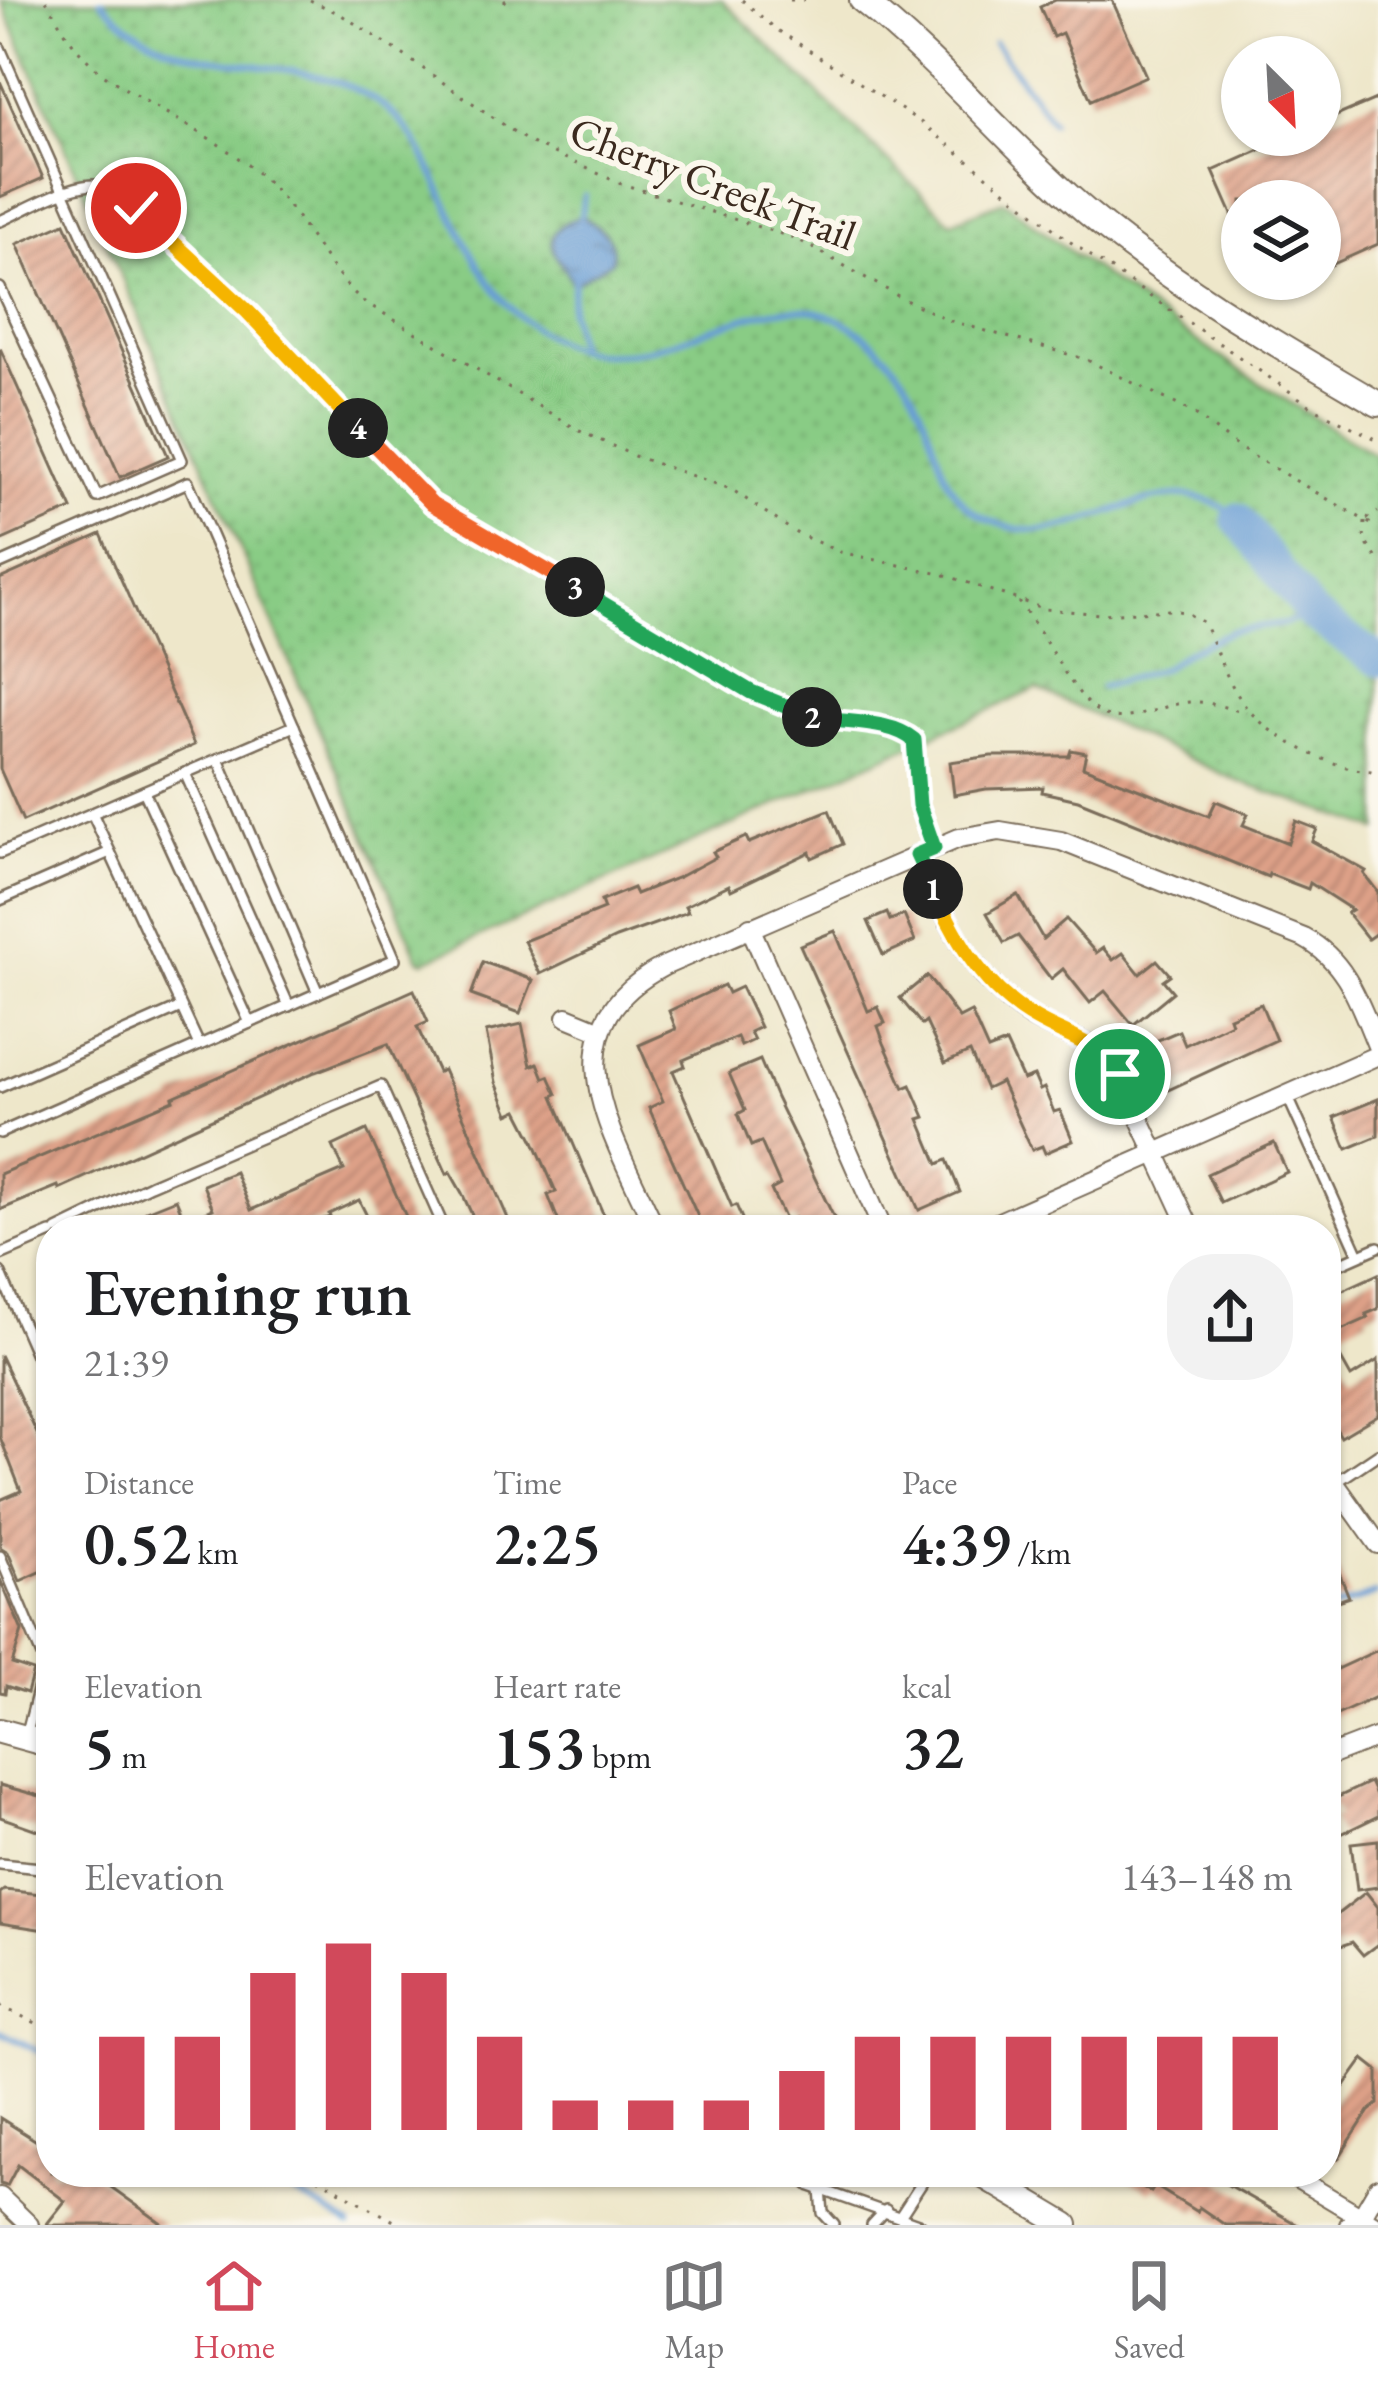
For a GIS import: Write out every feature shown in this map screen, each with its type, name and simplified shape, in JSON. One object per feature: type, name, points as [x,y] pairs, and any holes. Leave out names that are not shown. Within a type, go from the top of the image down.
[{"type":"street","points":[[862,0],[1113,234],[1228,315],[1378,404]]},
{"type":"street","points":[[650,1215],[596,1090],[594,1064],[601,1030],[616,1001],[638,981],[959,838],[1000,831],[1061,842],[1310,940],[1342,969],[1378,1051],[1015,1215]]},
{"type":"street","points":[[926,851],[952,931],[979,971],[1018,1008],[1109,1059],[1184,1215]]},
{"type":"street","points":[[750,928],[876,1215]]},
{"type":"street","points":[[567,1017],[601,1030]]},
{"type":"street","points":[[1341,1497],[1378,1544]]},
{"type":"street","points":[[0,1731],[36,1741]]},
{"type":"street","points":[[1341,1751],[1378,1737]]},
{"type":"street","points":[[1002,2187],[1066,2225]]},
{"type":"street","points":[[1308,2187],[1361,2223],[1378,2188]]},
{"type":"street","points":[[0,2197],[29,2225]]},
{"type":"lane","points":[[0,48],[182,460],[97,497],[0,289]]},
{"type":"lane","points":[[0,221],[81,184],[96,183],[120,194],[248,312],[409,484],[445,513],[780,707],[802,716],[907,734],[915,743],[926,851]]},
{"type":"lane","points":[[0,564],[188,482],[395,959],[0,1132]]},
{"type":"lane","points":[[0,853],[294,726]]},
{"type":"lane","points":[[218,759],[319,993]]},
{"type":"lane","points":[[185,773],[289,1006]]},
{"type":"lane","points":[[144,790],[250,1023]]},
{"type":"lane","points":[[92,813],[199,1045]]},
{"type":"lane","points":[[0,900],[110,852]]},
{"type":"lane","points":[[0,1087],[181,1007]]},
{"type":"lane","points":[[88,1215],[381,1086],[439,1215]]},
{"type":"lane","points":[[1287,1095],[1341,1215]]},
{"type":"lane","points":[[1024,1211],[1026,1215]]},
{"type":"lane","points":[[1341,1216],[1359,1256]]},
{"type":"lane","points":[[0,1255],[36,1239]]},
{"type":"lane","points":[[1341,1264],[1378,1247]]},
{"type":"lane","points":[[0,1272],[36,1355]]},
{"type":"lane","points":[[1341,1475],[1378,1454]]},
{"type":"lane","points":[[0,1556],[36,1642]]},
{"type":"lane","points":[[25,1738],[36,1697]]},
{"type":"lane","points":[[0,1864],[36,1868]]},
{"type":"lane","points":[[818,2187],[921,2225]]},
{"type":"lane","points":[[901,2215],[919,2187]]},
{"type":"lane","points":[[821,2189],[824,2212],[835,2225]]},
{"type":"lane","points":[[872,2225],[886,2210]]},
{"type":"path","points":[[46,0],[71,41],[93,65],[262,177],[343,284],[431,345],[580,431],[634,456],[730,489],[824,546],[945,575],[1071,613],[1185,612],[1204,623],[1233,688],[1270,729],[1333,764],[1378,771]]},
{"type":"path","name":"Cherry Creek Trail","points":[[310,0],[394,49],[526,141],[619,183],[796,239],[951,321],[1085,358],[1194,413],[1239,448],[1378,528]]},
{"type":"path","points":[[504,0],[509,6]]},
{"type":"path","points":[[742,0],[776,29],[919,121],[1069,242],[1314,408],[1378,440]]},
{"type":"path","points":[[790,0],[812,0]]},
{"type":"path","points":[[1378,512],[1365,520],[1364,540],[1378,560]]},
{"type":"path","points":[[1017,600],[1087,702],[1108,717],[1127,719],[1186,702],[1250,712]]},
{"type":"path","points":[[0,2006],[36,2023]]},
{"type":"path","points":[[334,2187],[401,2225]]},
{"type":"green space","points":[[1,0],[722,0],[951,222],[1004,201],[1187,335],[1378,457],[1378,830],[1242,783],[1037,689],[425,961],[419,959]]},
{"type":"water","points":[[581,215],[609,239],[613,252],[612,261],[574,284],[552,245],[557,229]]},
{"type":"building","points":[[1056,0],[1112,0],[1146,76],[1091,100],[1062,33],[1053,37],[1040,7]]},
{"type":"building","points":[[0,81],[43,178],[0,197]]},
{"type":"building","points":[[1378,98],[1378,244],[1341,261],[1341,180],[1221,180],[1221,189],[1213,171],[1247,156],[1341,156],[1341,114]]},
{"type":"building","points":[[65,223],[168,456],[120,477],[17,244]]},
{"type":"building","points":[[0,348],[72,509],[0,541]]},
{"type":"building","points":[[101,534],[194,745],[23,821],[0,769],[0,579]]},
{"type":"building","points":[[1071,750],[1086,753],[1083,767],[1209,816],[1216,801],[1248,814],[1243,825],[1288,843],[1296,821],[1317,829],[1312,841],[1366,871],[1378,892],[1378,932],[1368,939],[1347,913],[1352,910],[1310,883],[1308,889],[1268,877],[1078,800],[1042,792],[1043,787],[954,795],[950,762],[991,756],[1069,756]]},
{"type":"building","points":[[829,810],[843,844],[812,858],[810,852],[731,890],[729,885],[685,906],[688,912],[616,938],[540,974],[524,941],[604,909],[601,901],[633,888],[636,894],[679,877],[716,857],[713,852],[746,837],[749,843]]},
{"type":"building","points":[[1018,895],[1043,939],[1066,919],[1096,953],[1103,948],[1113,960],[1123,953],[1140,974],[1157,960],[1170,975],[1163,980],[1173,992],[1133,1025],[1105,991],[1090,1003],[1063,969],[1051,979],[1018,936],[1004,943],[987,913]]},
{"type":"building","points":[[887,913],[890,920],[904,915],[915,941],[883,955],[868,921]]},
{"type":"building","points":[[835,931],[868,1011],[878,1007],[885,1023],[878,1026],[884,1043],[904,1088],[911,1085],[938,1164],[947,1160],[960,1192],[919,1210],[800,945]]},
{"type":"building","points":[[483,962],[533,980],[520,1013],[471,995]]},
{"type":"building","points":[[927,976],[959,1018],[971,1012],[988,1050],[1006,1043],[1023,1080],[1034,1076],[1040,1090],[1044,1088],[1073,1141],[1045,1153],[1042,1146],[1032,1150],[1001,1082],[986,1089],[970,1052],[945,1063],[926,1022],[922,1025],[900,998]]},
{"type":"building","points":[[724,985],[728,993],[741,987],[760,1027],[750,1032],[754,1040],[741,1046],[737,1037],[683,1060],[685,1066],[673,1071],[732,1207],[736,1205],[740,1215],[697,1215],[649,1108],[663,1101],[639,1045],[676,1029],[669,1011]]},
{"type":"building","points":[[414,990],[428,1022],[417,1027],[438,1072],[443,1070],[506,1215],[472,1215],[450,1172],[447,1174],[388,1044],[315,1072],[59,1189],[0,1210],[0,1174]]},
{"type":"building","points":[[1261,1004],[1276,1040],[1166,1091],[1146,1045],[1179,1031],[1185,1045],[1231,1023],[1229,1017]]},
{"type":"building","points":[[522,1024],[531,1066],[538,1063],[544,1078],[549,1076],[604,1215],[556,1215],[548,1195],[556,1192],[533,1139],[518,1110],[509,1114],[496,1082],[486,1032]]},
{"type":"building","points":[[760,1060],[833,1215],[783,1215],[771,1190],[780,1185],[761,1142],[751,1146],[738,1114],[745,1110],[729,1073]]},
{"type":"building","points":[[1378,1099],[1378,1136],[1347,1149],[1334,1117]]},
{"type":"building","points":[[367,1130],[405,1215],[366,1215],[359,1200],[329,1215],[199,1215],[213,1209],[203,1185],[235,1172],[251,1210],[344,1170],[333,1146]]},
{"type":"building","points":[[1274,1143],[1287,1172],[1221,1203],[1207,1174]]},
{"type":"building","points":[[176,1199],[183,1215],[148,1215],[146,1211]]},
{"type":"building","points":[[1378,1274],[1378,1309],[1341,1330],[1341,1291]]},
{"type":"building","points":[[0,1355],[36,1431],[36,1574],[20,1581],[8,1552],[0,1547],[0,1500],[21,1491],[0,1437]]},
{"type":"building","points":[[1341,1359],[1351,1377],[1378,1360],[1378,1415],[1341,1437]]},
{"type":"building","points":[[1341,1577],[1349,1597],[1341,1600]]},
{"type":"building","points":[[0,1579],[22,1631],[12,1664],[33,1671],[27,1693],[6,1686],[5,1693],[0,1692]]},
{"type":"building","points":[[1378,1650],[1378,1696],[1341,1713],[1341,1667]]},
{"type":"building","points":[[1370,1782],[1378,1799],[1378,1816],[1341,1834],[1341,1796]]},
{"type":"building","points":[[0,1785],[36,1795],[36,1830],[0,1817]]},
{"type":"building","points":[[1378,1840],[1378,1887],[1357,1890],[1351,1843]]},
{"type":"building","points":[[1366,1892],[1378,1907],[1378,1944],[1363,1955],[1352,1942],[1341,1946],[1341,1911]]},
{"type":"building","points":[[0,1893],[36,1893],[36,1929],[0,1923]]},
{"type":"building","points":[[1364,2059],[1378,2070],[1378,2104],[1341,2154],[1341,2091]]},
{"type":"building","points":[[0,2118],[36,2141],[36,2179],[18,2165],[7,2186],[0,2184]]},
{"type":"building","points":[[47,2187],[111,2187],[164,2225],[46,2225],[65,2201]]},
{"type":"building","points":[[1157,2187],[1231,2187],[1298,2225],[1225,2225],[1199,2207],[1197,2212]]},
{"type":"waterway","points":[[101,0],[132,28],[166,46],[202,57],[312,75],[348,86],[382,105],[415,141],[492,286],[529,325],[553,339],[581,350],[613,354],[646,350],[744,318],[807,310],[850,326],[896,367],[921,408],[956,494],[984,517],[1035,530],[1183,496],[1211,501],[1238,519]]},
{"type":"waterway","points":[[994,43],[1052,122]]},
{"type":"waterway","points":[[580,221],[585,195]]},
{"type":"waterway","points":[[575,276],[570,311],[578,349]]},
{"type":"waterway","points":[[1238,519],[1311,614],[1378,660]]},
{"type":"waterway","points":[[1101,687],[1164,668],[1232,631],[1284,624],[1311,614]]},
{"type":"waterway","points":[[1341,1606],[1375,1594]]},
{"type":"waterway","points":[[0,2032],[36,2050]]},
{"type":"waterway","points":[[284,2187],[350,2225]]},
{"type":"route","points":[[136,208],[248,312],[409,484],[445,513],[780,707],[802,716],[877,726],[911,738],[921,816],[934,848],[917,855],[958,941],[979,971],[1011,1002],[1096,1048],[1120,1074]]}]
